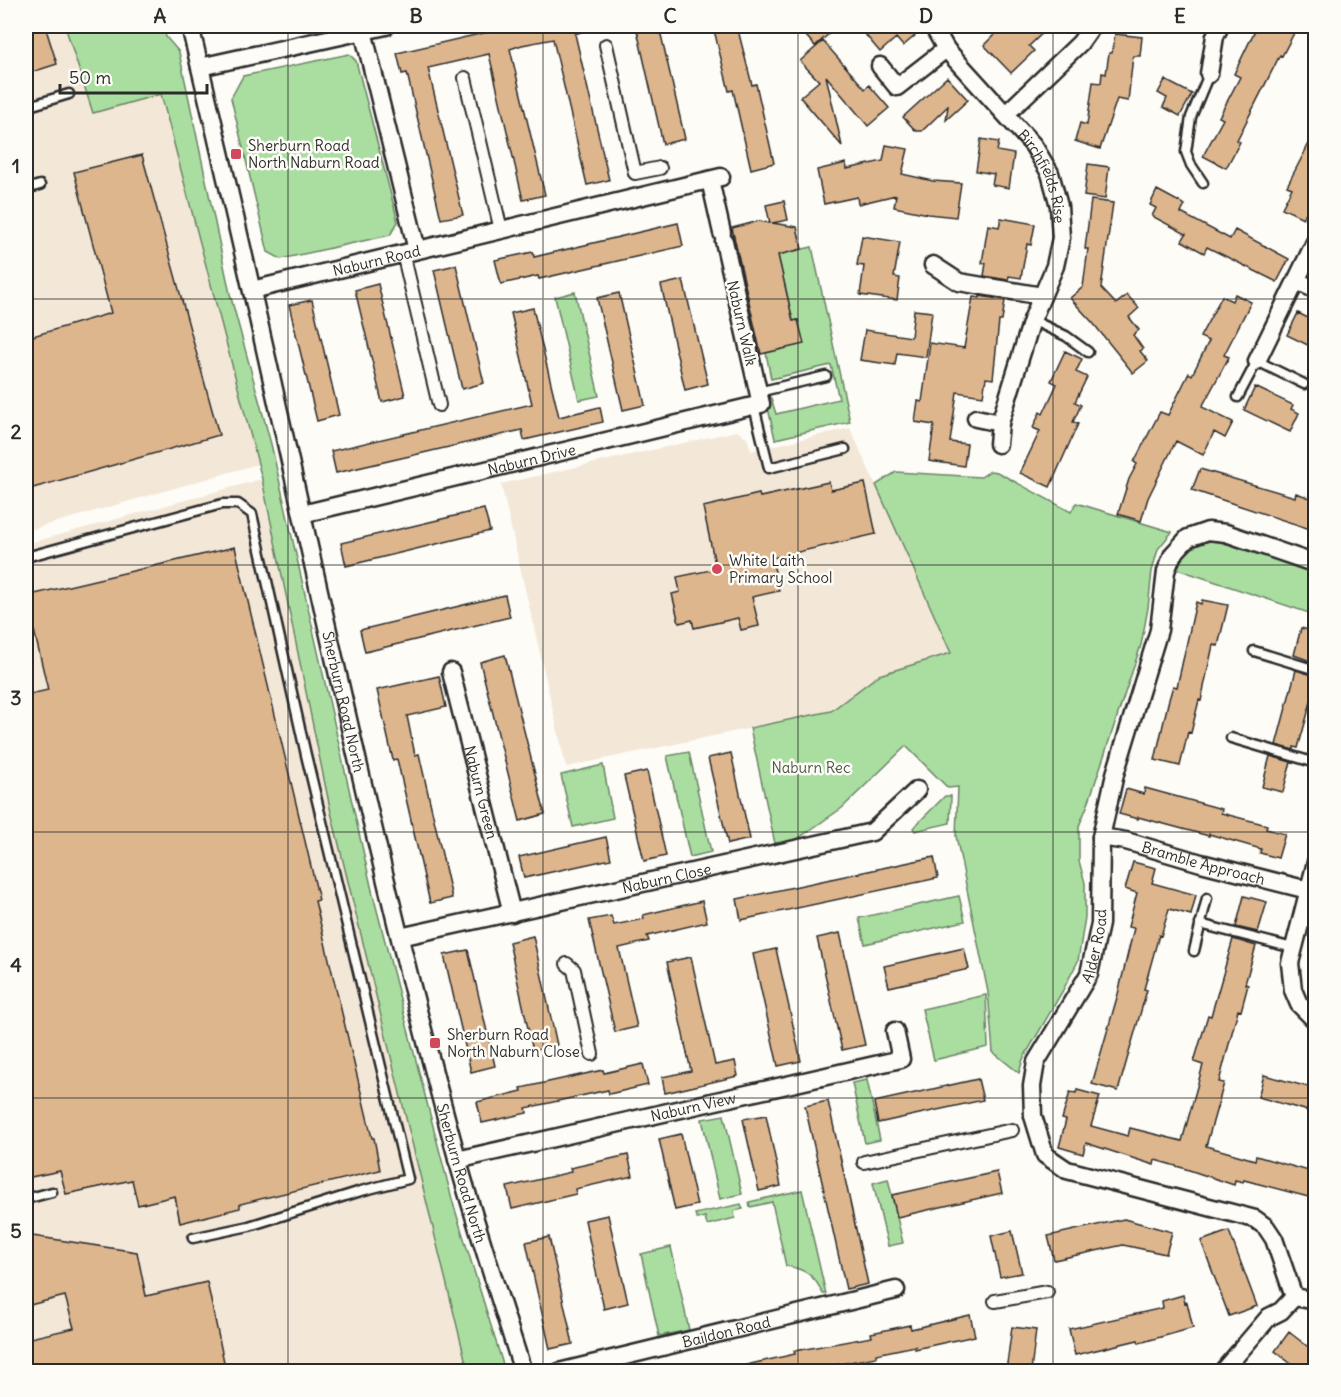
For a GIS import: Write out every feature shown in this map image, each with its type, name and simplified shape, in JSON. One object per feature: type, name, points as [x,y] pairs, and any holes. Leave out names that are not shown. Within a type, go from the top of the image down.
[{"type":"street","name":"Sherburn Road North","points":[[190,26],[303,514],[339,682],[400,937],[457,1160],[523,1371]]},
{"type":"street","points":[[200,67],[363,28],[386,26]]},
{"type":"street","name":"Birchfields Rise","points":[[933,26],[946,49],[1033,145],[1050,173],[1059,206],[1061,238],[1055,266],[1032,320],[1000,423],[998,444]]},
{"type":"street","points":[[1006,114],[1080,43],[1092,26]]},
{"type":"street","points":[[1209,74],[1215,36],[1220,26]]},
{"type":"street","points":[[363,28],[410,252],[439,405]]},
{"type":"street","points":[[606,45],[635,173],[660,168]]},
{"type":"street","points":[[880,66],[897,87],[946,49]]},
{"type":"street","points":[[465,78],[501,230]]},
{"type":"street","name":"Naburn Road","points":[[252,290],[715,178]]},
{"type":"street","name":"Naburn Walk","points":[[715,178],[723,237],[757,401]]},
{"type":"street","points":[[1257,360],[1316,240]]},
{"type":"street","points":[[933,265],[959,282],[1042,296]]},
{"type":"street","points":[[1297,281],[1316,290]]},
{"type":"street","name":"Naburn Drive","points":[[303,514],[757,401]]},
{"type":"street","points":[[976,418],[1000,423]]},
{"type":"street","name":"Alder Road","points":[[1294,1297],[1274,1239],[1266,1227],[1255,1219],[1067,1170],[1045,1155],[1034,1116],[1032,1086],[1036,1062],[1089,974],[1100,924],[1101,837],[1115,774],[1159,630],[1166,571],[1173,554],[1188,538],[1208,531],[1226,533],[1316,564]]},
{"type":"street","name":"Naburn Green","points":[[451,672],[512,913]]},
{"type":"street","name":"Naburn Close","points":[[400,937],[872,832],[917,790]]},
{"type":"street","name":"Bramble Approach","points":[[1101,837],[1126,841],[1308,890]]},
{"type":"street","points":[[1316,862],[1290,963],[1293,990],[1299,1004],[1316,1021]]},
{"type":"street","points":[[567,964],[574,970],[591,1054]]},
{"type":"street","name":"Naburn View","points":[[457,1160],[901,1059],[895,1031]]},
{"type":"street","points":[[864,1162],[1012,1130]]},
{"type":"street","name":"Baildon Road","points":[[559,1371],[896,1290]]},
{"type":"street","points":[[995,1301],[1047,1292]]},
{"type":"street","points":[[1222,1371],[1269,1317],[1281,1311],[1294,1297],[1316,1301]]},
{"type":"lane","points":[[1203,183],[1191,165],[1186,152],[1191,117],[1209,74]]},
{"type":"lane","points":[[26,108],[69,94]]},
{"type":"lane","points":[[26,189],[40,185]]},
{"type":"lane","points":[[1032,320],[1066,336],[1089,352]]},
{"type":"lane","points":[[1238,398],[1257,360],[1304,384]]},
{"type":"lane","points":[[826,376],[757,401],[769,468],[844,449]]},
{"type":"lane","points":[[26,557],[222,504],[238,504],[252,514],[306,754],[408,1179],[361,1191],[249,1226],[193,1238]]},
{"type":"lane","points":[[1254,651],[1316,670]]},
{"type":"lane","points":[[1231,738],[1316,763]]},
{"type":"lane","points":[[1194,951],[1207,898]]},
{"type":"lane","points":[[1200,924],[1293,948]]},
{"type":"lane","points":[[26,1199],[52,1192]]},
{"type":"shaded area","points":[[26,26],[65,26],[93,113],[161,93],[258,464],[26,531]]},
{"type":"shaded area","name":"White Laith Primary School","points":[[850,428],[952,653],[879,675],[831,711],[566,767],[501,484],[737,431],[747,438],[751,451]]},
{"type":"shaded area","points":[[262,479],[330,808],[468,1371],[26,1372],[26,544]]},
{"type":"green space","points":[[65,26],[163,26],[166,37],[179,52],[230,294],[271,444],[373,895],[453,1203],[505,1371],[468,1371],[330,808],[262,479],[161,94],[93,113]]},
{"type":"green space","points":[[349,54],[356,61],[398,222],[390,235],[281,259],[268,252],[231,98],[243,76]]},
{"type":"green space","points":[[812,247],[850,422],[775,439],[766,399],[771,398],[776,414],[839,399],[831,365],[771,379],[766,353],[803,344],[798,320],[793,321],[778,255]]},
{"type":"green space","points":[[575,292],[599,396],[579,400],[555,297]]},
{"type":"green space","name":"Naburn Rec","points":[[990,471],[997,472],[1071,512],[1076,503],[1172,532],[1158,549],[1152,571],[1141,645],[1079,826],[1079,861],[1085,883],[1085,917],[1078,961],[1023,1059],[1019,1073],[993,1052],[988,992],[956,836],[958,787],[948,788],[906,746],[842,808],[777,853],[750,728],[831,711],[879,675],[951,653],[876,485],[896,472],[981,477]]},
{"type":"green space","points":[[1209,541],[1220,542],[1315,573],[1315,615],[1177,569],[1189,551]]},
{"type":"green space","points":[[689,752],[711,852],[690,857],[667,756]]},
{"type":"green space","points":[[603,765],[613,818],[573,827],[561,775]]},
{"type":"green space","points":[[945,796],[951,796],[950,823],[915,831],[913,828]]},
{"type":"green space","points":[[959,896],[965,921],[865,944],[859,918]]},
{"type":"green space","points":[[986,995],[988,1047],[934,1060],[922,1009]]},
{"type":"green space","points":[[867,1080],[880,1140],[865,1143],[852,1083]]},
{"type":"green space","points":[[724,1115],[742,1194],[720,1199],[702,1119]]},
{"type":"green space","points":[[888,1179],[903,1243],[888,1246],[873,1183]]},
{"type":"green space","points":[[802,1190],[826,1294],[823,1294],[817,1282],[809,1274],[786,1266],[772,1202],[750,1207],[749,1202]]},
{"type":"green space","points":[[741,1204],[743,1209],[734,1211],[735,1218],[707,1225],[705,1217],[697,1219],[695,1214]]},
{"type":"green space","points":[[671,1247],[689,1330],[659,1336],[641,1254]]},
{"type":"building","points":[[26,26],[45,26],[57,64],[26,74]]},
{"type":"building","points":[[514,26],[580,26],[581,32],[575,34],[609,180],[587,185],[553,39],[522,45],[510,49],[545,195],[523,200],[489,54],[428,68],[463,215],[441,219],[407,73],[402,74],[397,53]]},
{"type":"building","points":[[636,26],[659,26],[685,139],[663,144]]},
{"type":"building","points":[[713,26],[737,26],[752,85],[756,84],[774,163],[751,169],[733,90],[729,91]]},
{"type":"building","points":[[797,26],[838,26],[815,46]]},
{"type":"building","points":[[858,26],[911,26],[909,27],[916,35],[903,46],[896,38],[880,52]]},
{"type":"building","points":[[1003,26],[1050,26],[1029,46],[1034,51],[1011,73],[984,45]]},
{"type":"building","points":[[1257,26],[1281,26],[1294,33],[1282,56],[1280,55],[1237,140],[1240,142],[1226,168],[1203,156],[1223,119],[1219,117],[1240,77],[1234,74]]},
{"type":"building","points":[[1115,34],[1142,37],[1140,56],[1133,56],[1128,101],[1117,99],[1100,149],[1075,141],[1080,123],[1087,125],[1093,82],[1101,83],[1102,73],[1106,74]]},
{"type":"building","points":[[823,41],[865,89],[869,85],[889,108],[868,126],[826,76],[842,146],[800,97],[819,81],[800,61]]},
{"type":"building","points":[[947,77],[968,100],[946,120],[948,106],[922,131],[916,131],[903,117]]},
{"type":"building","points":[[1165,80],[1192,94],[1180,116],[1163,107],[1167,98],[1158,93]]},
{"type":"building","points":[[1316,130],[1316,185],[1310,195],[1314,197],[1303,218],[1282,208],[1292,188],[1287,186]]},
{"type":"building","points":[[981,139],[999,142],[997,151],[1014,154],[1009,188],[992,185],[994,174],[976,171]]},
{"type":"building","points":[[886,145],[908,149],[902,174],[933,181],[961,183],[956,217],[894,207],[896,195],[858,204],[857,197],[824,204],[817,170],[846,163],[847,169],[883,161]]},
{"type":"building","points":[[142,155],[219,435],[26,490],[26,338],[111,313],[74,172]]},
{"type":"building","points":[[1088,164],[1109,167],[1105,199],[1084,196]]},
{"type":"building","points":[[1157,190],[1185,205],[1181,213],[1230,239],[1235,230],[1289,259],[1277,282],[1207,247],[1204,253],[1182,241],[1186,234],[1152,216],[1156,208],[1150,205]]},
{"type":"building","points":[[1091,200],[1113,203],[1101,288],[1116,304],[1127,295],[1139,308],[1129,317],[1139,330],[1133,335],[1143,349],[1140,351],[1148,361],[1133,373],[1070,298],[1083,287]]},
{"type":"building","points":[[784,201],[788,220],[772,223],[797,227],[802,249],[778,255],[793,321],[798,320],[804,344],[761,354],[732,228],[759,221],[770,223],[766,205]]},
{"type":"building","points":[[1001,218],[1035,224],[1031,245],[1027,244],[1021,278],[1009,276],[1008,280],[984,276],[986,263],[982,263],[988,225],[999,227]]},
{"type":"building","points":[[678,223],[683,246],[539,279],[538,276],[501,284],[495,260],[533,252],[534,257]]},
{"type":"building","points":[[862,236],[900,242],[894,277],[900,278],[897,300],[860,295],[864,266],[857,265]]},
{"type":"building","points":[[456,265],[484,383],[462,389],[434,270]]},
{"type":"building","points":[[683,280],[708,384],[685,390],[661,285]]},
{"type":"building","points":[[378,284],[405,396],[382,402],[355,290]]},
{"type":"building","points":[[619,293],[645,405],[623,410],[597,298]]},
{"type":"building","points":[[1235,294],[1251,302],[1224,355],[1229,357],[1202,407],[1233,422],[1225,438],[1214,432],[1203,455],[1176,441],[1148,498],[1141,521],[1118,514],[1129,479],[1137,464],[1134,462],[1160,412],[1168,415],[1189,373],[1192,375],[1209,341],[1200,337],[1222,296],[1232,301]]},
{"type":"building","points":[[980,296],[1005,300],[1002,321],[999,321],[993,379],[986,378],[983,396],[957,392],[950,442],[967,444],[964,466],[929,461],[934,425],[915,422],[918,401],[922,402],[930,343],[964,348],[973,297],[980,298]]},
{"type":"building","points":[[312,300],[339,415],[317,421],[289,305]]},
{"type":"building","points":[[533,308],[559,417],[600,407],[603,422],[524,440],[522,430],[336,473],[331,451],[532,404],[511,313]]},
{"type":"building","points":[[914,310],[932,312],[926,357],[897,353],[895,365],[860,360],[865,330],[911,337]]},
{"type":"building","points":[[1298,313],[1316,322],[1316,349],[1287,335]]},
{"type":"building","points":[[1065,351],[1082,359],[1076,372],[1087,377],[1075,402],[1081,405],[1073,422],[1078,424],[1050,487],[1020,473],[1040,431],[1033,428],[1040,412],[1043,414],[1057,384],[1051,381]]},
{"type":"building","points":[[1255,387],[1293,405],[1291,409],[1299,413],[1290,432],[1244,410]]},
{"type":"building","points":[[1200,469],[1295,497],[1296,493],[1316,500],[1316,531],[1192,490]]},
{"type":"building","points":[[829,482],[831,490],[865,483],[876,534],[772,558],[779,591],[752,597],[759,626],[741,630],[738,618],[694,628],[692,620],[679,623],[672,594],[680,592],[677,577],[716,569],[703,507],[759,494],[760,497]]},
{"type":"building","points":[[484,509],[490,531],[346,566],[341,543]]},
{"type":"building","points":[[235,547],[319,900],[315,901],[380,1170],[240,1204],[240,1208],[180,1223],[175,1196],[138,1205],[132,1180],[66,1194],[60,1171],[26,1178],[26,947],[30,946],[26,926],[26,695],[48,690],[26,596]]},
{"type":"building","points":[[505,595],[510,617],[365,652],[360,630]]},
{"type":"building","points":[[1202,600],[1228,605],[1218,646],[1213,645],[1201,701],[1199,700],[1191,733],[1188,732],[1180,766],[1155,760],[1173,686],[1177,687],[1196,602],[1201,604]]},
{"type":"building","points":[[1301,628],[1316,632],[1316,663],[1294,655]]},
{"type":"building","points":[[505,655],[545,814],[520,821],[480,662]]},
{"type":"building","points":[[1296,670],[1316,676],[1316,684],[1298,748],[1294,747],[1294,750],[1276,745]]},
{"type":"building","points":[[439,676],[446,707],[407,716],[415,755],[419,754],[452,898],[430,903],[397,759],[393,760],[377,690]]},
{"type":"building","points":[[731,753],[750,839],[728,844],[708,758]]},
{"type":"building","points":[[1270,756],[1291,762],[1283,792],[1262,787]]},
{"type":"building","points":[[647,771],[666,856],[644,861],[624,776]]},
{"type":"building","points":[[1145,788],[1222,809],[1221,813],[1267,825],[1266,829],[1285,834],[1278,858],[1260,853],[1261,849],[1209,834],[1209,836],[1119,814],[1126,789],[1144,794]]},
{"type":"building","points":[[606,837],[611,859],[524,878],[519,857]]},
{"type":"building","points":[[934,857],[938,878],[741,920],[737,899]]},
{"type":"building","points":[[1133,862],[1156,868],[1152,883],[1196,895],[1191,915],[1169,909],[1161,936],[1159,935],[1144,989],[1147,990],[1118,1091],[1092,1084],[1134,928],[1128,927],[1137,893],[1125,889]]},
{"type":"building","points":[[1244,896],[1267,902],[1258,932],[1236,927]]},
{"type":"building","points":[[702,901],[707,922],[647,936],[649,941],[619,948],[637,1027],[615,1032],[589,920],[611,916],[614,925],[644,919],[643,915]]},
{"type":"building","points":[[840,933],[865,1045],[842,1050],[817,938]]},
{"type":"building","points":[[533,936],[557,1045],[533,1051],[509,942]]},
{"type":"building","points":[[1233,939],[1256,946],[1245,984],[1248,985],[1241,1011],[1238,1010],[1219,1082],[1224,1083],[1206,1146],[1255,1160],[1256,1156],[1316,1173],[1316,1199],[1244,1180],[1243,1182],[1235,1180],[1234,1185],[1155,1160],[1154,1165],[1086,1143],[1083,1154],[1059,1147],[1066,1120],[1062,1119],[1070,1092],[1076,1093],[1077,1090],[1100,1096],[1091,1126],[1128,1136],[1130,1128],[1182,1141],[1203,1065],[1194,1062],[1208,1015],[1211,1016]]},
{"type":"building","points":[[964,948],[969,969],[889,987],[884,966]]},
{"type":"building","points":[[776,949],[801,1061],[778,1066],[753,954]]},
{"type":"building","points":[[468,950],[495,1066],[471,1072],[444,955]]},
{"type":"building","points":[[691,957],[715,1065],[735,1061],[738,1076],[665,1093],[662,1077],[691,1071],[667,962]]},
{"type":"building","points":[[643,1064],[648,1085],[609,1094],[608,1090],[526,1108],[527,1113],[482,1123],[477,1102],[522,1091],[521,1088],[603,1070],[604,1073]]},
{"type":"building","points":[[1264,1075],[1316,1089],[1316,1100],[1312,1112],[1258,1097]]},
{"type":"building","points":[[978,1079],[983,1100],[878,1123],[874,1102]]},
{"type":"building","points":[[828,1101],[868,1284],[846,1289],[805,1106]]},
{"type":"building","points":[[766,1115],[781,1186],[759,1191],[743,1119]]},
{"type":"building","points":[[681,1134],[697,1205],[675,1210],[659,1139]]},
{"type":"building","points":[[628,1155],[633,1176],[575,1189],[576,1194],[512,1209],[507,1187],[571,1172],[570,1168]]},
{"type":"building","points":[[997,1172],[1002,1193],[897,1217],[892,1195]]},
{"type":"building","points":[[608,1215],[628,1303],[604,1309],[585,1220]]},
{"type":"building","points":[[1124,1219],[1172,1232],[1166,1254],[1123,1245],[1054,1260],[1048,1236]]},
{"type":"building","points":[[1012,1231],[1022,1273],[1000,1277],[991,1236]]},
{"type":"building","points":[[1229,1231],[1257,1306],[1229,1316],[1201,1241]]},
{"type":"building","points":[[26,1235],[137,1252],[146,1296],[207,1282],[226,1371],[26,1371],[26,1339],[74,1328],[65,1296],[26,1306]]},
{"type":"building","points":[[549,1237],[573,1344],[550,1349],[526,1242]]},
{"type":"building","points":[[1183,1295],[1193,1328],[1139,1343],[1138,1340],[1075,1355],[1069,1329],[1163,1308],[1162,1301]]},
{"type":"building","points":[[970,1315],[975,1336],[915,1349],[915,1346],[876,1354],[876,1357],[804,1371],[747,1371],[746,1365],[795,1354],[794,1351],[872,1337],[871,1333],[910,1325],[911,1329]]},
{"type":"building","points":[[1012,1327],[1036,1330],[1031,1371],[1006,1371]]},
{"type":"building","points":[[1289,1332],[1316,1353],[1316,1371],[1300,1371],[1275,1351]]},
{"type":"place","name":"Sherburn Road North Naburn Road","points":[[236,154]]},
{"type":"place","name":"White Laith Primary School","points":[[717,569]]},
{"type":"place","name":"Sherburn Road North Naburn Close","points":[[435,1043]]}]
